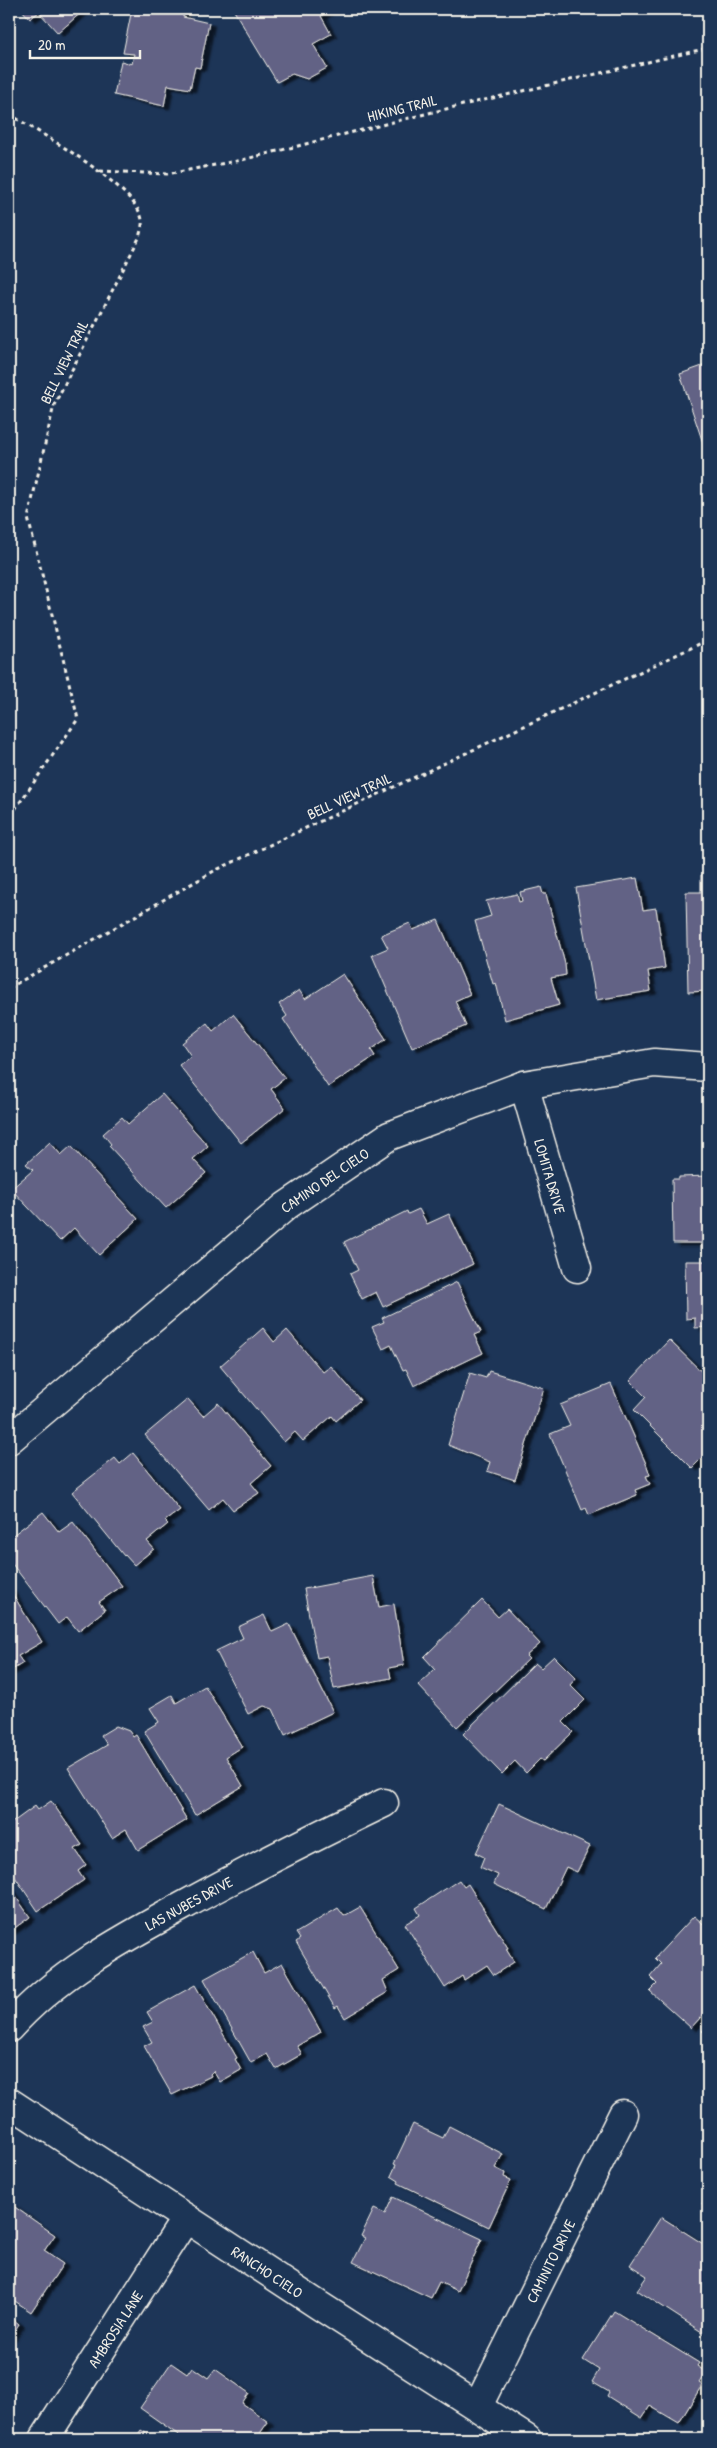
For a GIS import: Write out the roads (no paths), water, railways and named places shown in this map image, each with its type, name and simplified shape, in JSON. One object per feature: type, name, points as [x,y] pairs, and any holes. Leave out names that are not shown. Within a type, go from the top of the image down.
[{"type":"street","name":"CAMINO DEL CIELO","points":[[9,1440],[286,1206],[389,1136],[524,1085],[654,1063],[708,1067]]},
{"type":"street","name":"LOMITA DRIVE","points":[[524,1085],[576,1268]]},
{"type":"street","name":"LAS NUBES DRIVE","points":[[9,2028],[64,1979],[116,1942],[262,1863],[384,1803]]},
{"type":"street","name":"RANCHO CIELO","points":[[9,2102],[527,2439]]},
{"type":"street","name":"CAMINITO DRIVE","points":[[478,2406],[623,2114]]},
{"type":"street","name":"AMBROSIA LANE","points":[[44,2439],[186,2218]]}]
